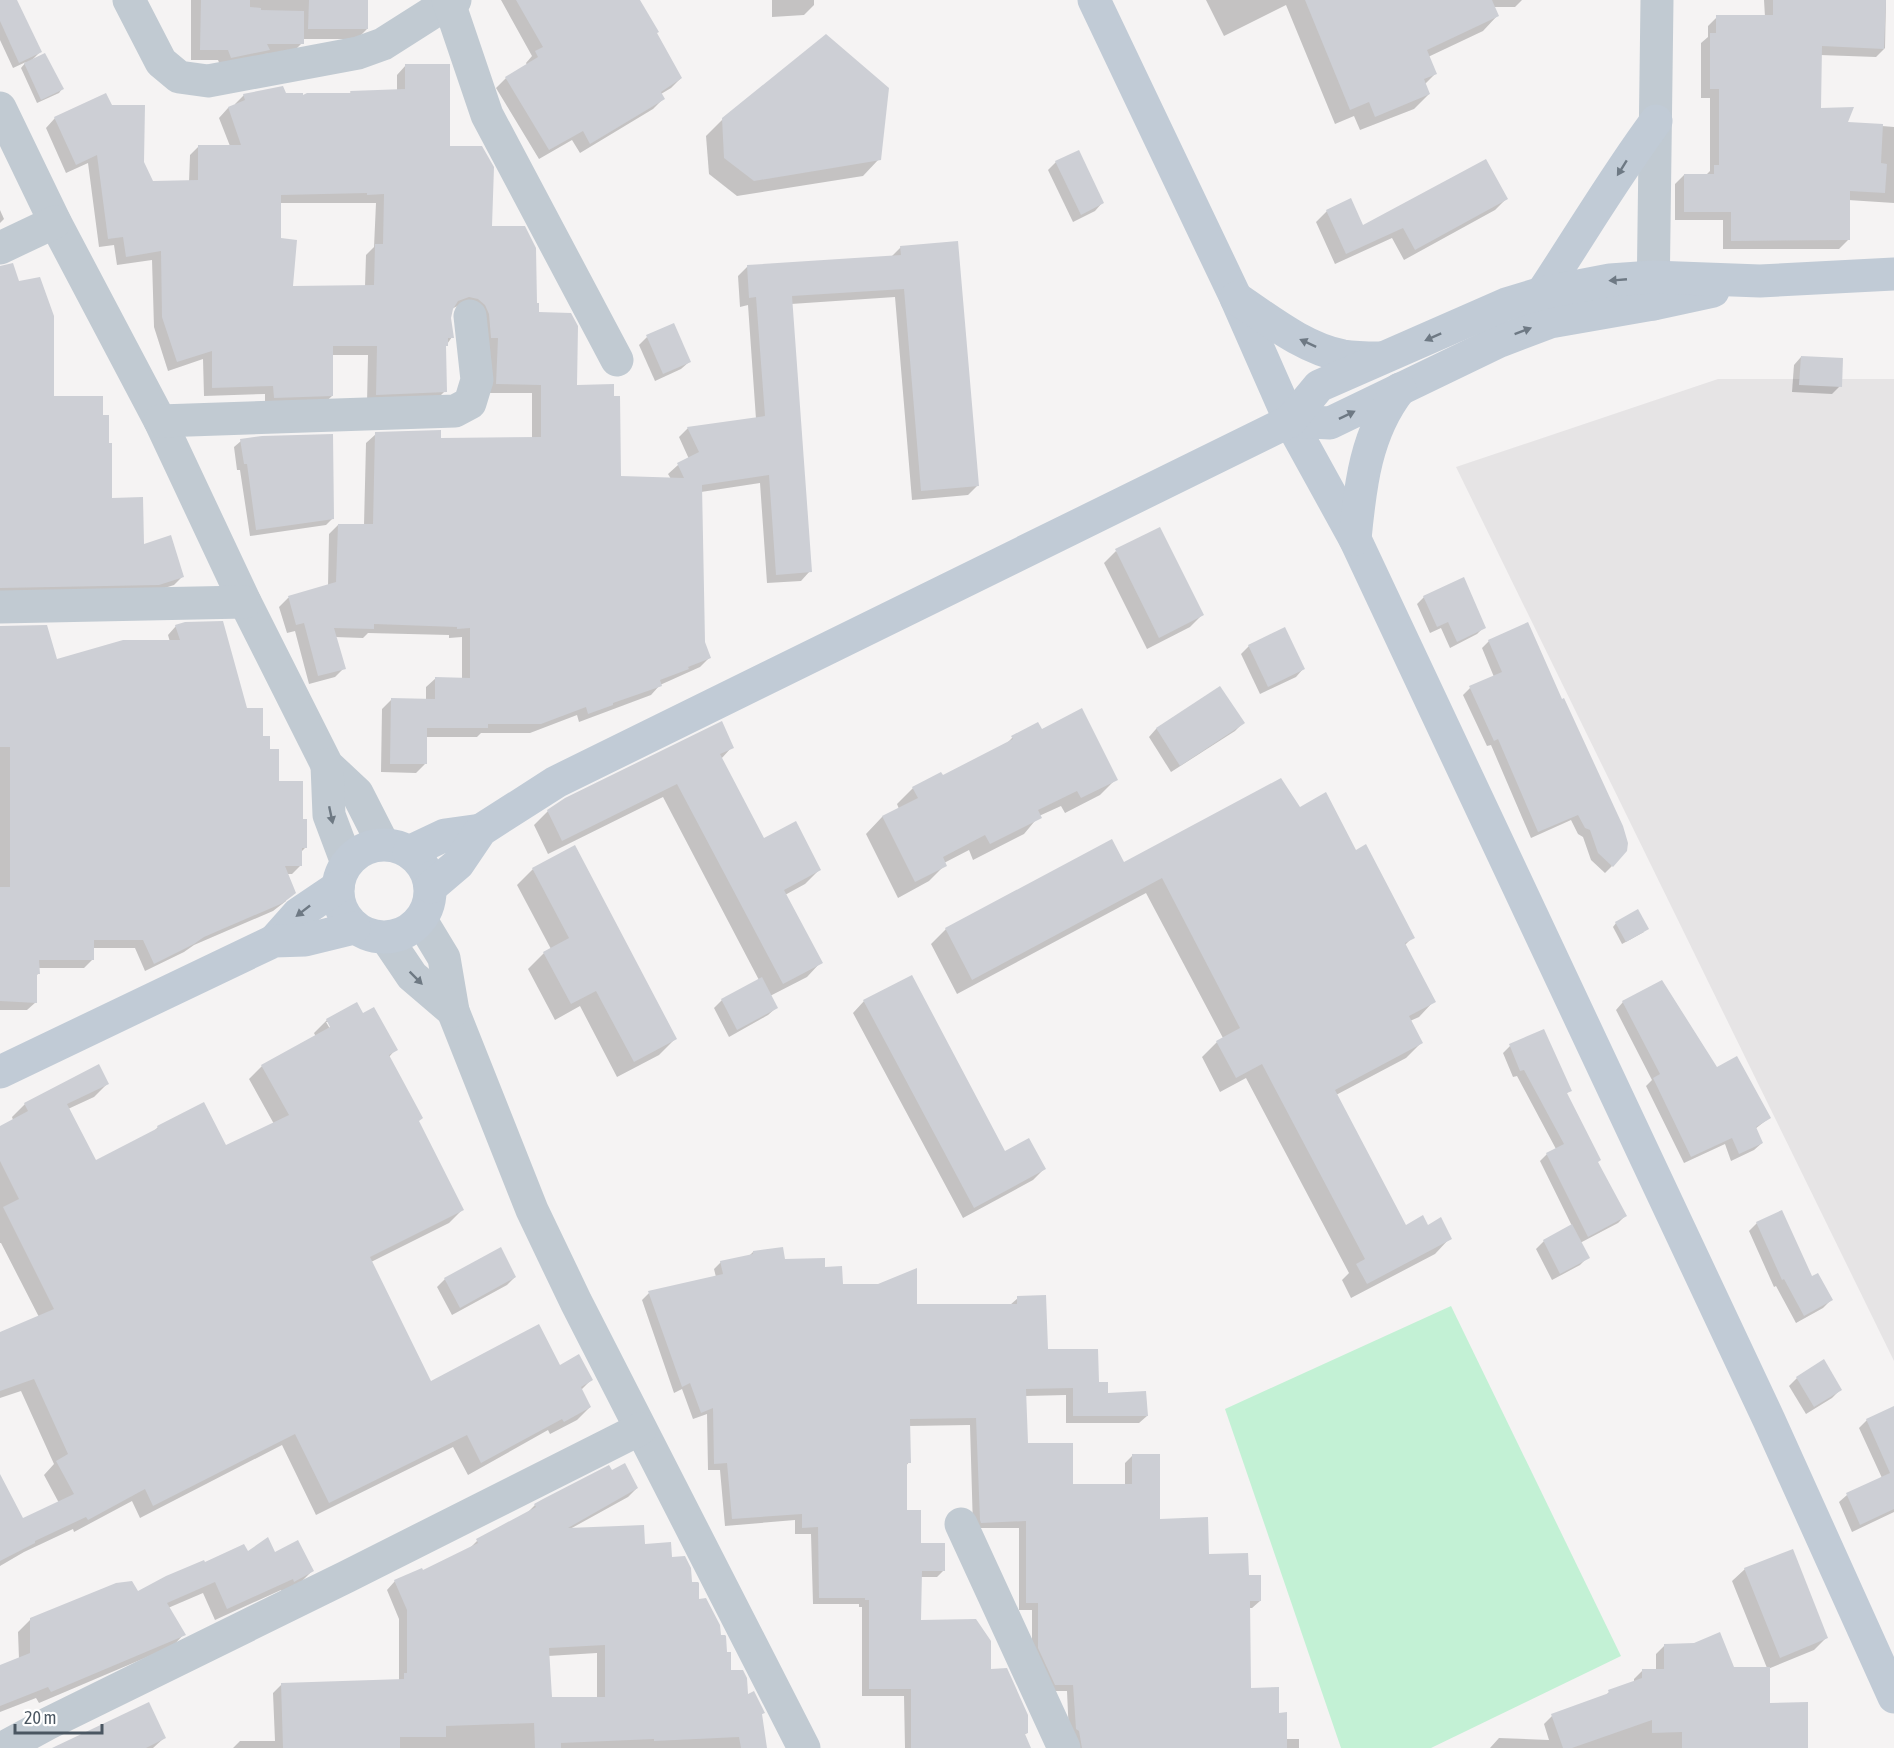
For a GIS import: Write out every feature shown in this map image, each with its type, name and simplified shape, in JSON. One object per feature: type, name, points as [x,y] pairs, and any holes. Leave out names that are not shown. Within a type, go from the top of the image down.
[{"type":"street","points":[[129,0],[161,62],[179,77],[208,81],[358,53],[383,44],[451,1],[487,115],[617,360]]},
{"type":"street","points":[[1094,0],[1236,298],[1290,420],[1355,539],[1769,1420],[1894,1697]]},
{"type":"street","points":[[1653,290],[1657,0]]},
{"type":"street","points":[[0,108],[56,222],[160,422],[245,602],[327,765],[357,793],[396,848],[420,861],[427,873],[431,887],[429,905],[421,920],[406,933],[387,939],[369,936],[354,928],[341,909],[342,875],[329,815],[327,765]]},
{"type":"street","points":[[1542,293],[1597,210],[1626,161],[1656,121]]},
{"type":"street","points":[[0,248],[56,222]]},
{"type":"street","points":[[1290,420],[1330,423],[1526,330],[1653,290],[1760,281],[1894,274]]},
{"type":"street","points":[[431,887],[458,864],[482,830],[556,782],[1290,420],[1319,386],[1506,304],[1542,293],[1610,280],[1653,290]]},
{"type":"street","points":[[1236,298],[1300,340],[1324,350],[1344,356],[1385,358]]},
{"type":"street","points":[[160,422],[455,411],[470,403],[477,380],[470,316]]},
{"type":"street","points":[[1355,539],[1359,493],[1374,434],[1389,403],[1400,389]]},
{"type":"street","points":[[0,608],[245,602]]},
{"type":"street","points":[[0,1072],[274,941],[298,914],[342,875],[357,853],[370,847],[396,848],[445,835],[482,830]]},
{"type":"street","points":[[421,920],[444,958],[453,1011],[532,1210],[571,1293],[804,1748]]},
{"type":"street","points":[[274,941],[305,940],[354,928]]},
{"type":"street","points":[[387,939],[412,976],[453,1011]]},
{"type":"street","points":[[3,1748],[640,1429]]},
{"type":"street","points":[[961,1524],[1064,1748]]},
{"type":"shaded area","points":[[1718,379],[1894,379],[1894,1361],[1456,467]]},
{"type":"green space","points":[[1451,1306],[1621,1656],[1431,1748],[1341,1748],[1225,1409]]},
{"type":"building","points":[[0,0],[17,0],[42,52],[19,63],[0,21]]},
{"type":"building","points":[[201,0],[250,0],[250,7],[261,8],[261,10],[304,11],[304,44],[267,44],[270,50],[231,58],[228,50],[200,50]]},
{"type":"building","points":[[309,0],[368,0],[368,29],[308,29]]},
{"type":"building","points":[[516,0],[640,0],[682,78],[661,92],[665,99],[590,144],[583,131],[549,150],[505,77],[538,57],[535,51],[543,47]]},
{"type":"building","points":[[1305,0],[1492,0],[1499,16],[1427,50],[1437,74],[1424,79],[1430,94],[1375,117],[1369,102],[1350,110]]},
{"type":"building","points":[[1773,0],[1886,0],[1884,49],[1822,46],[1821,108],[1854,107],[1848,122],[1883,124],[1881,163],[1887,164],[1885,193],[1850,191],[1850,240],[1731,241],[1731,212],[1684,212],[1684,174],[1714,174],[1714,165],[1719,165],[1719,89],[1710,89],[1710,33],[1716,33],[1716,15],[1773,15]]},
{"type":"building","points":[[826,34],[889,88],[881,160],[754,181],[724,158],[722,118]]},
{"type":"building","points":[[45,53],[64,89],[41,100],[24,63]]},
{"type":"building","points":[[405,64],[450,64],[450,146],[482,146],[494,167],[492,226],[525,226],[536,248],[539,312],[571,313],[578,326],[577,385],[614,384],[614,396],[620,396],[621,476],[684,478],[677,463],[699,452],[687,427],[765,416],[756,297],[749,298],[747,265],[901,255],[900,246],[958,241],[979,486],[921,491],[904,289],[792,296],[812,572],[776,575],[769,475],[702,485],[705,642],[711,658],[660,680],[662,686],[588,714],[586,707],[541,724],[488,724],[488,728],[427,728],[427,764],[390,764],[391,698],[435,699],[435,677],[470,678],[470,628],[374,624],[374,629],[334,628],[346,669],[318,676],[304,623],[296,625],[288,596],[336,582],[338,524],[373,524],[375,432],[441,430],[441,438],[541,437],[541,385],[496,384],[498,338],[491,338],[489,314],[485,305],[478,299],[469,297],[458,301],[453,309],[451,318],[454,338],[448,338],[448,346],[446,346],[447,392],[376,395],[377,346],[333,346],[333,396],[274,398],[273,386],[212,388],[212,351],[177,362],[162,317],[161,251],[126,257],[123,237],[108,239],[97,155],[76,165],[54,117],[106,93],[112,105],[145,105],[144,162],[153,181],[198,180],[198,145],[241,145],[228,107],[245,100],[243,94],[283,86],[286,93],[303,93],[303,95],[405,89]],"holes":[[[367,193],[367,195],[384,194],[383,244],[375,244],[374,285],[293,286],[297,240],[281,238],[281,195]]]},
{"type":"building","points":[[1079,150],[1104,203],[1081,215],[1055,161]]},
{"type":"building","points":[[1486,159],[1508,199],[1415,250],[1403,228],[1346,254],[1326,210],[1351,198],[1363,225]]},
{"type":"building","points":[[13,263],[19,281],[40,277],[54,316],[54,396],[103,396],[103,415],[109,415],[109,443],[112,443],[112,498],[143,497],[144,544],[171,535],[184,577],[159,585],[0,588],[0,266]]},
{"type":"building","points":[[674,323],[691,362],[663,374],[646,335]]},
{"type":"building","points":[[1801,356],[1843,358],[1842,387],[1799,385]]},
{"type":"building","points":[[333,434],[334,519],[256,530],[247,464],[244,464],[240,439],[262,436]]},
{"type":"building","points":[[1160,527],[1204,615],[1159,638],[1115,549]]},
{"type":"building","points":[[1464,577],[1486,628],[1457,642],[1448,622],[1437,627],[1423,596]]},
{"type":"building","points":[[223,621],[247,708],[263,708],[263,736],[270,736],[270,749],[279,749],[279,781],[303,781],[303,819],[307,819],[307,848],[302,848],[302,866],[285,866],[296,893],[283,903],[204,937],[154,964],[143,940],[94,940],[94,960],[39,960],[37,1003],[0,1001],[0,887],[10,887],[10,747],[0,747],[0,626],[47,625],[57,659],[123,640],[180,640],[175,625],[185,622]]},
{"type":"building","points":[[1528,622],[1623,826],[1628,843],[1627,851],[1613,867],[1598,853],[1590,830],[1585,828],[1578,815],[1538,832],[1498,739],[1494,741],[1469,686],[1502,672],[1488,640]]},
{"type":"building","points":[[1285,627],[1305,669],[1268,687],[1248,645]]},
{"type":"building","points":[[1220,686],[1245,723],[1180,766],[1156,728]]},
{"type":"building","points":[[1082,708],[1118,780],[1081,798],[1077,791],[1038,810],[1042,818],[990,844],[985,835],[943,857],[947,866],[915,882],[882,816],[918,798],[912,787],[941,772],[943,775],[1013,739],[1011,736],[1038,722],[1042,729]]},
{"type":"building","points":[[722,721],[734,748],[720,754],[764,838],[796,821],[821,870],[784,890],[823,963],[783,984],[677,784],[562,841],[547,810],[565,798]]},
{"type":"building","points":[[1281,778],[1300,807],[1326,792],[1356,850],[1366,844],[1415,938],[1405,943],[1436,1002],[1409,1016],[1423,1043],[1335,1090],[1406,1225],[1423,1215],[1428,1225],[1441,1217],[1452,1239],[1367,1284],[1356,1264],[1365,1259],[1262,1064],[1236,1078],[1216,1041],[1240,1028],[1162,878],[972,980],[945,928],[1112,839],[1124,862]]},
{"type":"building","points":[[575,845],[677,1039],[634,1062],[596,991],[571,1004],[543,952],[569,938],[532,868]]},
{"type":"building","points":[[1638,909],[1649,929],[1626,942],[1615,922]]},
{"type":"building","points":[[912,975],[1005,1151],[1029,1138],[1046,1169],[974,1208],[863,1000]]},
{"type":"building","points":[[762,977],[778,1008],[737,1030],[721,999]]},
{"type":"building","points":[[1662,980],[1717,1067],[1737,1056],[1771,1118],[1756,1127],[1763,1143],[1739,1154],[1732,1138],[1691,1157],[1653,1078],[1660,1074],[1622,1001]]},
{"type":"building","points":[[357,1002],[363,1013],[374,1007],[398,1050],[389,1055],[423,1118],[419,1121],[464,1210],[370,1257],[431,1381],[539,1324],[560,1365],[579,1354],[593,1380],[581,1387],[591,1407],[564,1422],[562,1419],[481,1463],[467,1435],[329,1503],[295,1434],[153,1506],[145,1489],[88,1520],[86,1517],[35,1541],[0,1561],[0,1474],[23,1518],[74,1494],[56,1461],[68,1454],[34,1379],[0,1391],[0,1332],[54,1309],[3,1207],[19,1199],[0,1161],[0,1126],[28,1111],[24,1103],[99,1064],[109,1084],[67,1104],[96,1160],[204,1102],[226,1145],[289,1115],[261,1065],[330,1027],[326,1019]]},
{"type":"building","points":[[1544,1029],[1572,1091],[1567,1093],[1601,1160],[1598,1162],[1627,1216],[1588,1237],[1546,1153],[1564,1144],[1524,1070],[1520,1071],[1509,1044]]},
{"type":"building","points":[[1782,1210],[1812,1276],[1818,1273],[1833,1300],[1804,1316],[1784,1279],[1782,1280],[1756,1222]]},
{"type":"building","points":[[1572,1224],[1590,1258],[1560,1274],[1543,1240]]},
{"type":"building","points":[[501,1247],[516,1277],[460,1308],[444,1278]]},
{"type":"building","points":[[783,1247],[785,1259],[825,1258],[825,1267],[842,1266],[843,1284],[878,1284],[917,1268],[917,1304],[1017,1304],[1017,1296],[1046,1295],[1048,1349],[1098,1349],[1099,1382],[1108,1382],[1108,1393],[1146,1391],[1148,1416],[1073,1416],[1073,1388],[1026,1389],[1028,1443],[1073,1443],[1073,1484],[1132,1484],[1132,1454],[1160,1454],[1160,1519],[1208,1517],[1209,1554],[1248,1553],[1249,1575],[1261,1575],[1261,1601],[1250,1601],[1251,1688],[1279,1687],[1279,1713],[1287,1712],[1287,1748],[1082,1748],[1079,1731],[1076,1729],[1073,1685],[1055,1685],[1038,1648],[1038,1603],[1026,1603],[1026,1521],[981,1523],[980,1520],[976,1418],[910,1419],[911,1463],[907,1463],[907,1510],[921,1510],[921,1543],[945,1543],[945,1571],[922,1571],[921,1620],[976,1619],[991,1641],[991,1669],[1007,1668],[1028,1715],[1028,1733],[1025,1734],[1031,1748],[911,1748],[911,1689],[869,1689],[869,1600],[865,1598],[819,1598],[818,1527],[802,1528],[802,1514],[732,1519],[727,1463],[714,1464],[713,1408],[701,1413],[690,1383],[682,1387],[648,1291],[723,1274],[720,1261],[753,1254],[753,1251]]},
{"type":"building","points":[[1824,1359],[1842,1390],[1814,1407],[1796,1377]]},
{"type":"building","points":[[1894,1406],[1894,1509],[1860,1525],[1846,1493],[1890,1473],[1866,1419]]},
{"type":"building","points":[[625,1463],[638,1488],[568,1528],[644,1525],[645,1544],[671,1542],[672,1557],[685,1556],[691,1568],[692,1582],[699,1583],[699,1599],[706,1598],[720,1625],[721,1635],[726,1636],[727,1652],[731,1652],[731,1670],[743,1670],[747,1678],[748,1694],[754,1691],[765,1713],[762,1714],[767,1748],[741,1748],[739,1737],[561,1743],[561,1748],[535,1748],[534,1723],[446,1726],[446,1737],[400,1737],[400,1748],[283,1748],[281,1683],[404,1679],[404,1673],[407,1673],[407,1610],[394,1580],[422,1568],[423,1570],[478,1543],[476,1539],[536,1507],[534,1504],[609,1465],[612,1470]],"holes":[[[605,1645],[605,1697],[552,1697],[549,1648]]]},
{"type":"building","points":[[268,1537],[275,1552],[298,1540],[314,1571],[294,1582],[293,1579],[227,1609],[215,1582],[167,1603],[186,1635],[51,1692],[48,1687],[0,1706],[0,1665],[30,1653],[30,1618],[116,1583],[132,1581],[138,1591],[166,1576],[204,1560],[205,1562],[244,1544],[248,1551]]},
{"type":"building","points":[[1793,1549],[1828,1638],[1780,1658],[1744,1568]]},
{"type":"building","points":[[1720,1632],[1734,1667],[1770,1667],[1770,1703],[1808,1702],[1808,1748],[1682,1748],[1682,1732],[1652,1733],[1652,1720],[1572,1748],[1563,1748],[1551,1714],[1609,1693],[1608,1690],[1642,1678],[1642,1669],[1664,1669],[1664,1644],[1694,1643]]},
{"type":"building","points":[[149,1702],[166,1738],[146,1748],[52,1748]]}]
